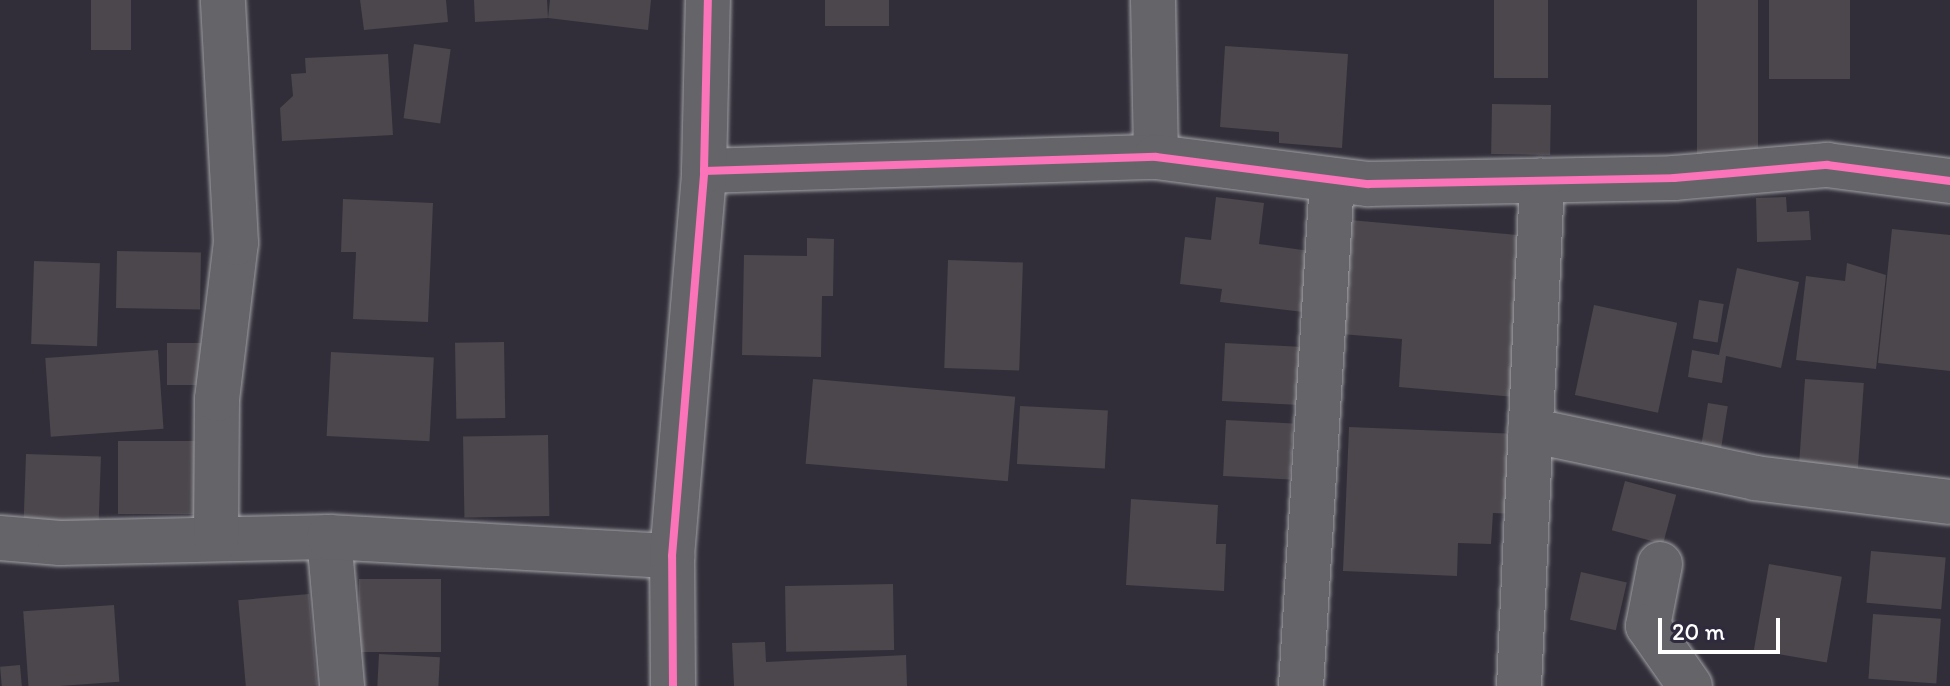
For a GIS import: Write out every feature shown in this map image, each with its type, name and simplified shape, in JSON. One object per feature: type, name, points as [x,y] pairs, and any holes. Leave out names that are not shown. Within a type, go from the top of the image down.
[{"type":"street","points":[[216,539],[217,399],[236,243],[223,0]]},
{"type":"street","points":[[673,686],[672,556],[704,171],[708,0]]},
{"type":"street","points":[[1153,0],[1156,157]]},
{"type":"street","points":[[704,171],[1156,157],[1368,184],[1674,178],[1827,165],[1950,181]]},
{"type":"street","points":[[1301,686],[1332,180]]},
{"type":"street","points":[[1519,686],[1542,181]]},
{"type":"street","points":[[1530,430],[1755,478],[1950,502]]},
{"type":"street","points":[[329,537],[342,686]]},
{"type":"street","points":[[0,538],[60,543],[329,537],[672,556]]},
{"type":"street","points":[[1660,564],[1648,626],[1690,686]]},
{"type":"building","points":[[91,0],[131,0],[131,50],[91,50]]},
{"type":"building","points":[[360,0],[446,0],[448,22],[364,30]]},
{"type":"building","points":[[474,0],[547,0],[548,18],[475,22]]},
{"type":"building","points":[[550,0],[651,0],[648,30],[548,18]]},
{"type":"building","points":[[825,0],[889,0],[889,26],[825,26]]},
{"type":"building","points":[[1494,0],[1548,0],[1548,78],[1494,78]]},
{"type":"building","points":[[1697,0],[1758,0],[1758,160],[1697,160]]},
{"type":"building","points":[[1769,0],[1850,0],[1850,79],[1769,79]]},
{"type":"building","points":[[414,44],[451,49],[440,123],[404,118]]},
{"type":"building","points":[[1225,46],[1348,54],[1342,148],[1279,143],[1279,132],[1220,127]]},
{"type":"building","points":[[388,54],[393,135],[282,141],[280,108],[293,96],[291,74],[306,73],[305,58]]},
{"type":"building","points":[[1492,104],[1551,105],[1550,155],[1491,154]]},
{"type":"building","points":[[1216,197],[1264,203],[1259,244],[1310,251],[1303,312],[1220,302],[1222,289],[1180,284],[1185,237],[1211,240]]},
{"type":"building","points":[[1786,197],[1787,212],[1809,211],[1811,240],[1757,242],[1756,198]]},
{"type":"building","points":[[343,199],[433,203],[428,322],[353,319],[356,252],[341,252]]},
{"type":"building","points":[[1350,220],[1528,236],[1515,397],[1399,387],[1402,339],[1341,334]]},
{"type":"building","points":[[1892,229],[1950,235],[1950,371],[1878,363]]},
{"type":"building","points":[[807,238],[834,239],[833,296],[822,296],[821,357],[742,355],[744,255],[807,256]]},
{"type":"building","points":[[117,251],[201,252],[200,309],[116,308]]},
{"type":"building","points":[[948,260],[1023,263],[1019,371],[944,368]]},
{"type":"building","points":[[34,261],[100,263],[97,346],[31,344]]},
{"type":"building","points":[[1847,263],[1886,275],[1876,369],[1796,360],[1806,276],[1845,281]]},
{"type":"building","points":[[1737,268],[1799,282],[1781,368],[1726,356],[1722,383],[1688,377],[1692,350],[1719,355]]},
{"type":"building","points":[[1699,300],[1724,304],[1718,342],[1693,339]]},
{"type":"building","points":[[1594,305],[1677,323],[1658,413],[1575,395]]},
{"type":"building","points":[[504,342],[505,418],[456,419],[455,343]]},
{"type":"building","points":[[167,343],[202,343],[202,385],[167,385]]},
{"type":"building","points":[[1225,343],[1308,347],[1305,405],[1222,401]]},
{"type":"building","points":[[158,350],[164,429],[51,437],[45,358]]},
{"type":"building","points":[[331,352],[434,357],[429,441],[327,436]]},
{"type":"building","points":[[813,379],[1015,397],[1008,481],[806,464]]},
{"type":"building","points":[[1805,379],[1864,383],[1858,470],[1799,466]]},
{"type":"building","points":[[1708,403],[1728,406],[1720,456],[1700,452]]},
{"type":"building","points":[[1020,406],[1108,411],[1105,469],[1017,464]]},
{"type":"building","points":[[1226,420],[1293,424],[1290,479],[1223,476]]},
{"type":"building","points":[[1349,427],[1519,434],[1516,514],[1493,513],[1491,544],[1458,543],[1457,576],[1343,571]]},
{"type":"building","points":[[548,435],[549,516],[464,517],[463,436]]},
{"type":"building","points":[[118,441],[204,441],[204,514],[118,514]]},
{"type":"building","points":[[26,454],[101,457],[99,525],[24,522]]},
{"type":"building","points":[[1625,481],[1676,495],[1663,544],[1612,530]]},
{"type":"building","points":[[1131,499],[1218,505],[1216,544],[1226,544],[1224,591],[1126,585]]},
{"type":"building","points":[[1871,551],[1946,558],[1941,609],[1866,603]]},
{"type":"building","points":[[1769,564],[1842,577],[1827,663],[1754,650]]},
{"type":"building","points":[[1581,572],[1627,583],[1616,630],[1570,620]]},
{"type":"building","points":[[359,579],[441,579],[441,652],[359,652]]},
{"type":"building","points":[[893,584],[894,650],[786,652],[785,586]]},
{"type":"building","points":[[309,594],[317,686],[246,686],[238,600]]},
{"type":"building","points":[[114,605],[119,682],[28,686],[23,611]]},
{"type":"building","points":[[1873,614],[1941,619],[1936,684],[1868,679]]},
{"type":"building","points":[[765,642],[766,662],[906,655],[907,686],[734,686],[732,643]]},
{"type":"building","points":[[379,654],[440,657],[438,686],[377,686]]},
{"type":"building","points":[[20,665],[22,686],[2,686],[0,667]]},
{"type":"cycle path","points":[[673,686],[672,556],[704,171],[708,0]]},
{"type":"cycle path","points":[[704,171],[1156,157],[1368,184],[1674,178],[1827,165],[1950,181]]}]
